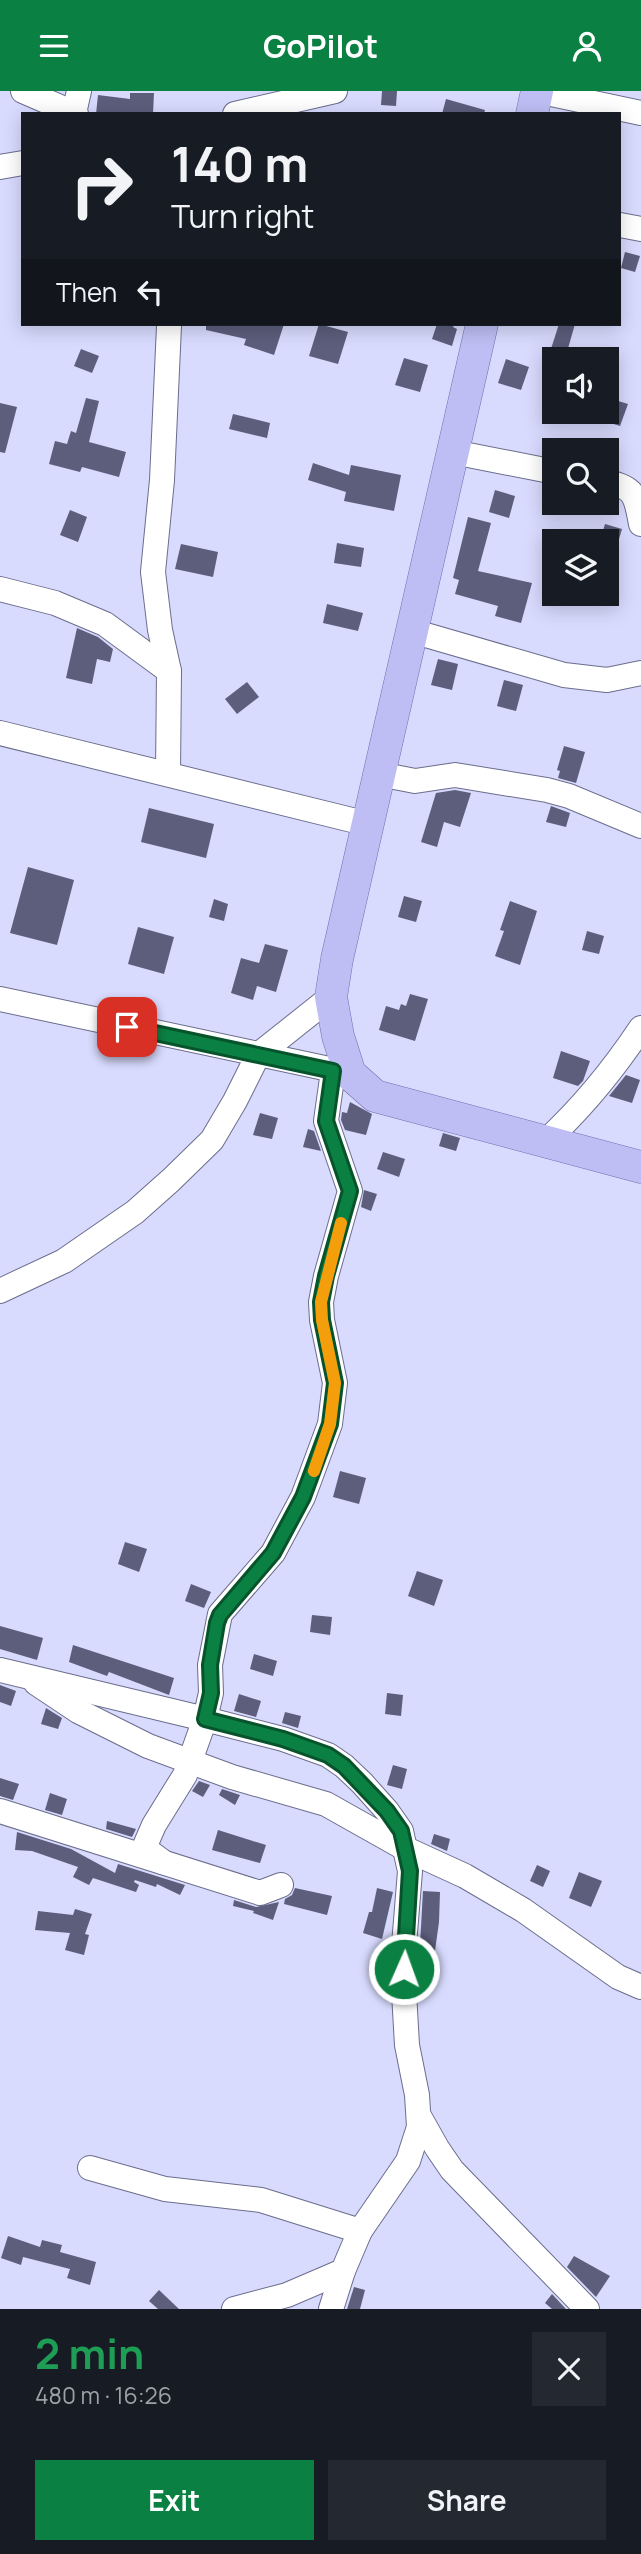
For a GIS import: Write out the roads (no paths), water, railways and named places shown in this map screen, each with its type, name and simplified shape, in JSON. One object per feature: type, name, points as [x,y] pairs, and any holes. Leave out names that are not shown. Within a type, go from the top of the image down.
[{"type":"main road","points":[[532,112],[537,91]]},
{"type":"main road","points":[[482,326],[331,997],[342,1072],[374,1095],[390,1101],[641,1167]]},
{"type":"street","points":[[23,91],[70,112]]},
{"type":"street","points":[[75,112],[79,91]]},
{"type":"street","points":[[244,112],[335,91]]},
{"type":"street","points":[[537,91],[641,113]]},
{"type":"street","points":[[0,167],[21,163]]},
{"type":"street","points":[[621,225],[641,229]]},
{"type":"street","points":[[169,326],[162,480],[153,551],[160,630],[169,671],[169,775]]},
{"type":"street","points":[[453,452],[542,469]]},
{"type":"street","points":[[619,486],[630,490],[636,499],[641,524]]},
{"type":"street","points":[[0,589],[55,603],[105,624],[169,671]]},
{"type":"street","points":[[412,631],[564,675],[607,680],[641,673]]},
{"type":"street","points":[[0,733],[368,824]]},
{"type":"street","points":[[379,774],[415,781],[455,775],[547,790],[569,796],[641,826]]},
{"type":"street","points":[[0,1291],[64,1261],[135,1212],[212,1140],[258,1055],[331,997]]},
{"type":"street","points":[[0,999],[342,1072],[326,1121],[350,1191],[321,1302],[335,1383],[330,1424],[303,1497],[273,1553],[220,1615],[210,1665],[211,1693],[191,1762],[154,1825],[144,1848],[163,1862]]},
{"type":"street","points":[[546,1142],[580,1110],[641,1028]]},
{"type":"street","points":[[11,1672],[283,1739],[328,1755],[344,1766],[387,1811],[401,1831],[410,1871],[404,1945],[407,2045],[419,2127],[408,2161],[360,2231],[331,2309]]},
{"type":"street","points":[[11,1672],[78,1711],[148,1746],[232,1777],[326,1804],[406,1849],[465,1876],[523,1910],[618,1977],[641,1987]]},
{"type":"street","points":[[0,1811],[260,1893],[281,1885]]},
{"type":"street","points":[[419,2116],[452,2170],[587,2309]]},
{"type":"street","points":[[90,2168],[165,2189],[261,2200],[360,2231]]},
{"type":"street","points":[[234,2309],[287,2295],[343,2271]]}]
